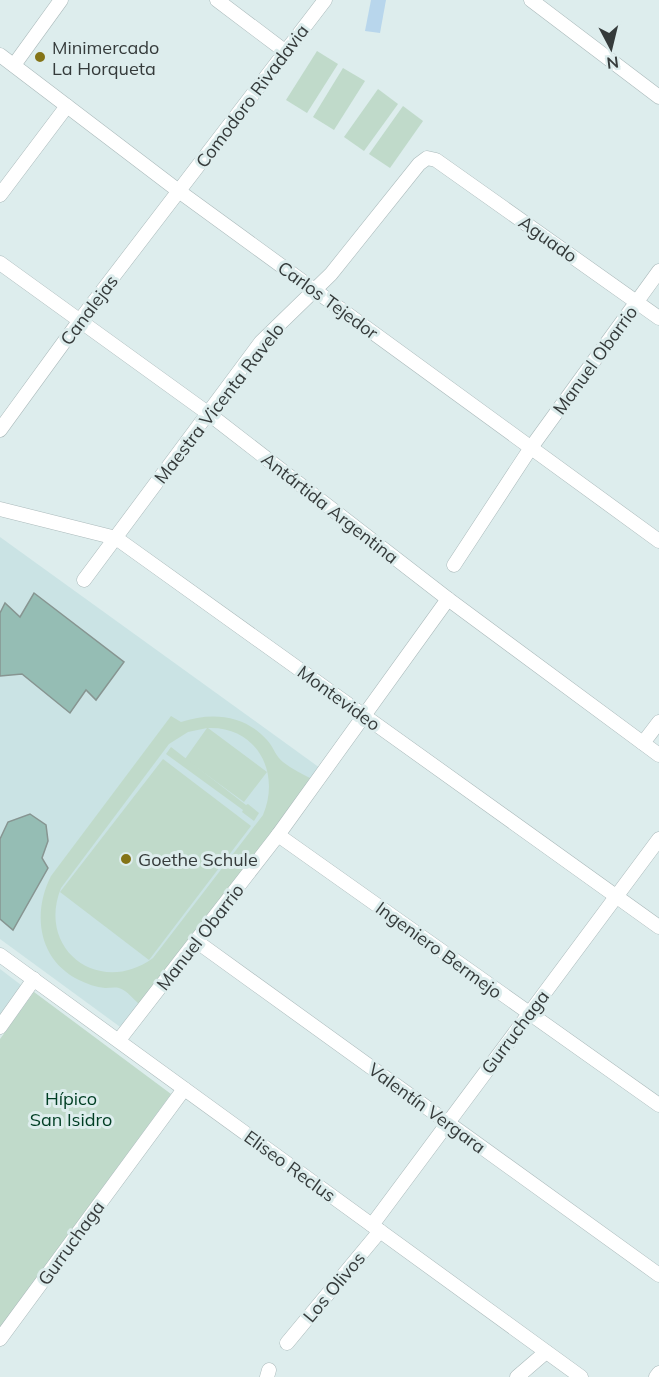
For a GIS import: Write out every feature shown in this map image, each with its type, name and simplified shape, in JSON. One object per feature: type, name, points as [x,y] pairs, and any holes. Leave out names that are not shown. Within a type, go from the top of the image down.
[{"type":"street","points":[[14,65],[60,0]]},
{"type":"street","points":[[217,0],[286,52]]},
{"type":"street","name":"Comodoro Rivadavia","points":[[180,192],[325,0]]},
{"type":"street","points":[[531,0],[659,97]]},
{"type":"street","name":"Carlos Tejedor","points":[[0,55],[180,192],[659,541]]},
{"type":"street","points":[[0,195],[68,106]]},
{"type":"street","name":"Maestra Vicenta Ravelo","points":[[84,580],[261,342],[340,263],[419,164],[427,158],[436,160]]},
{"type":"street","name":"Aguado","points":[[436,160],[659,318]]},
{"type":"street","name":"Canalejas","points":[[0,430],[80,320],[180,192]]},
{"type":"street","name":"Antártida Argentina","points":[[0,263],[209,414],[448,599],[659,755]]},
{"type":"street","name":"Manuel Obarrio","points":[[454,565],[530,449],[659,271]]},
{"type":"street","name":"Montevideo","points":[[0,509],[116,538],[659,927]]},
{"type":"street","name":"Manuel Obarrio","points":[[119,1040],[278,835],[448,599]]},
{"type":"street","points":[[643,743],[659,722]]},
{"type":"street","name":"Ingeniero Bermejo","points":[[278,835],[659,1105]]},
{"type":"street","name":"Gurruchaga","points":[[376,1228],[448,1123],[659,839]]},
{"type":"street","name":"Valentín Vergara","points":[[196,941],[659,1275]]},
{"type":"street","name":"Eliseo Reclus","points":[[0,955],[581,1377]]},
{"type":"street","points":[[0,1027],[34,979]]},
{"type":"street","name":"Gurruchaga","points":[[0,1339],[184,1089]]},
{"type":"street","name":"Los Olivos","points":[[287,1343],[376,1228]]},
{"type":"street","points":[[518,1377],[546,1352]]},
{"type":"street","points":[[656,1377],[659,1373]]},
{"type":"shaded area","name":"Goethe Schule","points":[[0,537],[320,768],[123,1029],[0,939]]},
{"type":"shaded area","points":[[0,969],[21,985],[0,1014]]},
{"type":"green space","points":[[317,51],[338,64],[307,113],[286,100]]},
{"type":"green space","points":[[343,68],[365,81],[334,130],[313,117]]},
{"type":"green space","points":[[378,89],[398,104],[364,151],[344,137]]},
{"type":"green space","points":[[403,106],[423,121],[390,168],[369,154]]},
{"type":"green space","points":[[171,716],[181,722],[215,716],[238,720],[258,731],[283,762],[312,779],[141,1006],[122,989],[102,988],[85,983],[65,971],[55,961],[42,934],[42,905],[51,876]],"holes":[[[207,728],[185,759],[244,802],[267,772],[268,799],[263,815],[153,958],[133,969],[113,972],[94,969],[78,961],[65,948],[57,931],[56,910],[61,888],[169,744],[188,732]],[[208,728],[225,729],[240,735],[261,755],[267,772]]]},
{"type":"green space","points":[[171,747],[259,813],[254,821],[242,812],[243,810],[166,754]]},
{"type":"green space","points":[[163,759],[251,826],[149,960],[60,892]]},
{"type":"green space","name":"Hípico San Isidro","points":[[34,992],[171,1094],[0,1328],[0,1039]]},
{"type":"water","points":[[371,0],[386,0],[380,33],[365,31]]},
{"type":"building","points":[[34,593],[124,662],[96,700],[86,690],[70,713],[22,674],[0,676],[0,613],[5,603],[20,617]]},
{"type":"building","points":[[30,814],[46,825],[48,841],[42,858],[48,868],[13,930],[0,919],[0,839],[8,822]]},
{"type":"place","name":"Minimercado La Horqueta","points":[[40,57]]},
{"type":"place","name":"Goethe Schule","points":[[126,859]]}]
